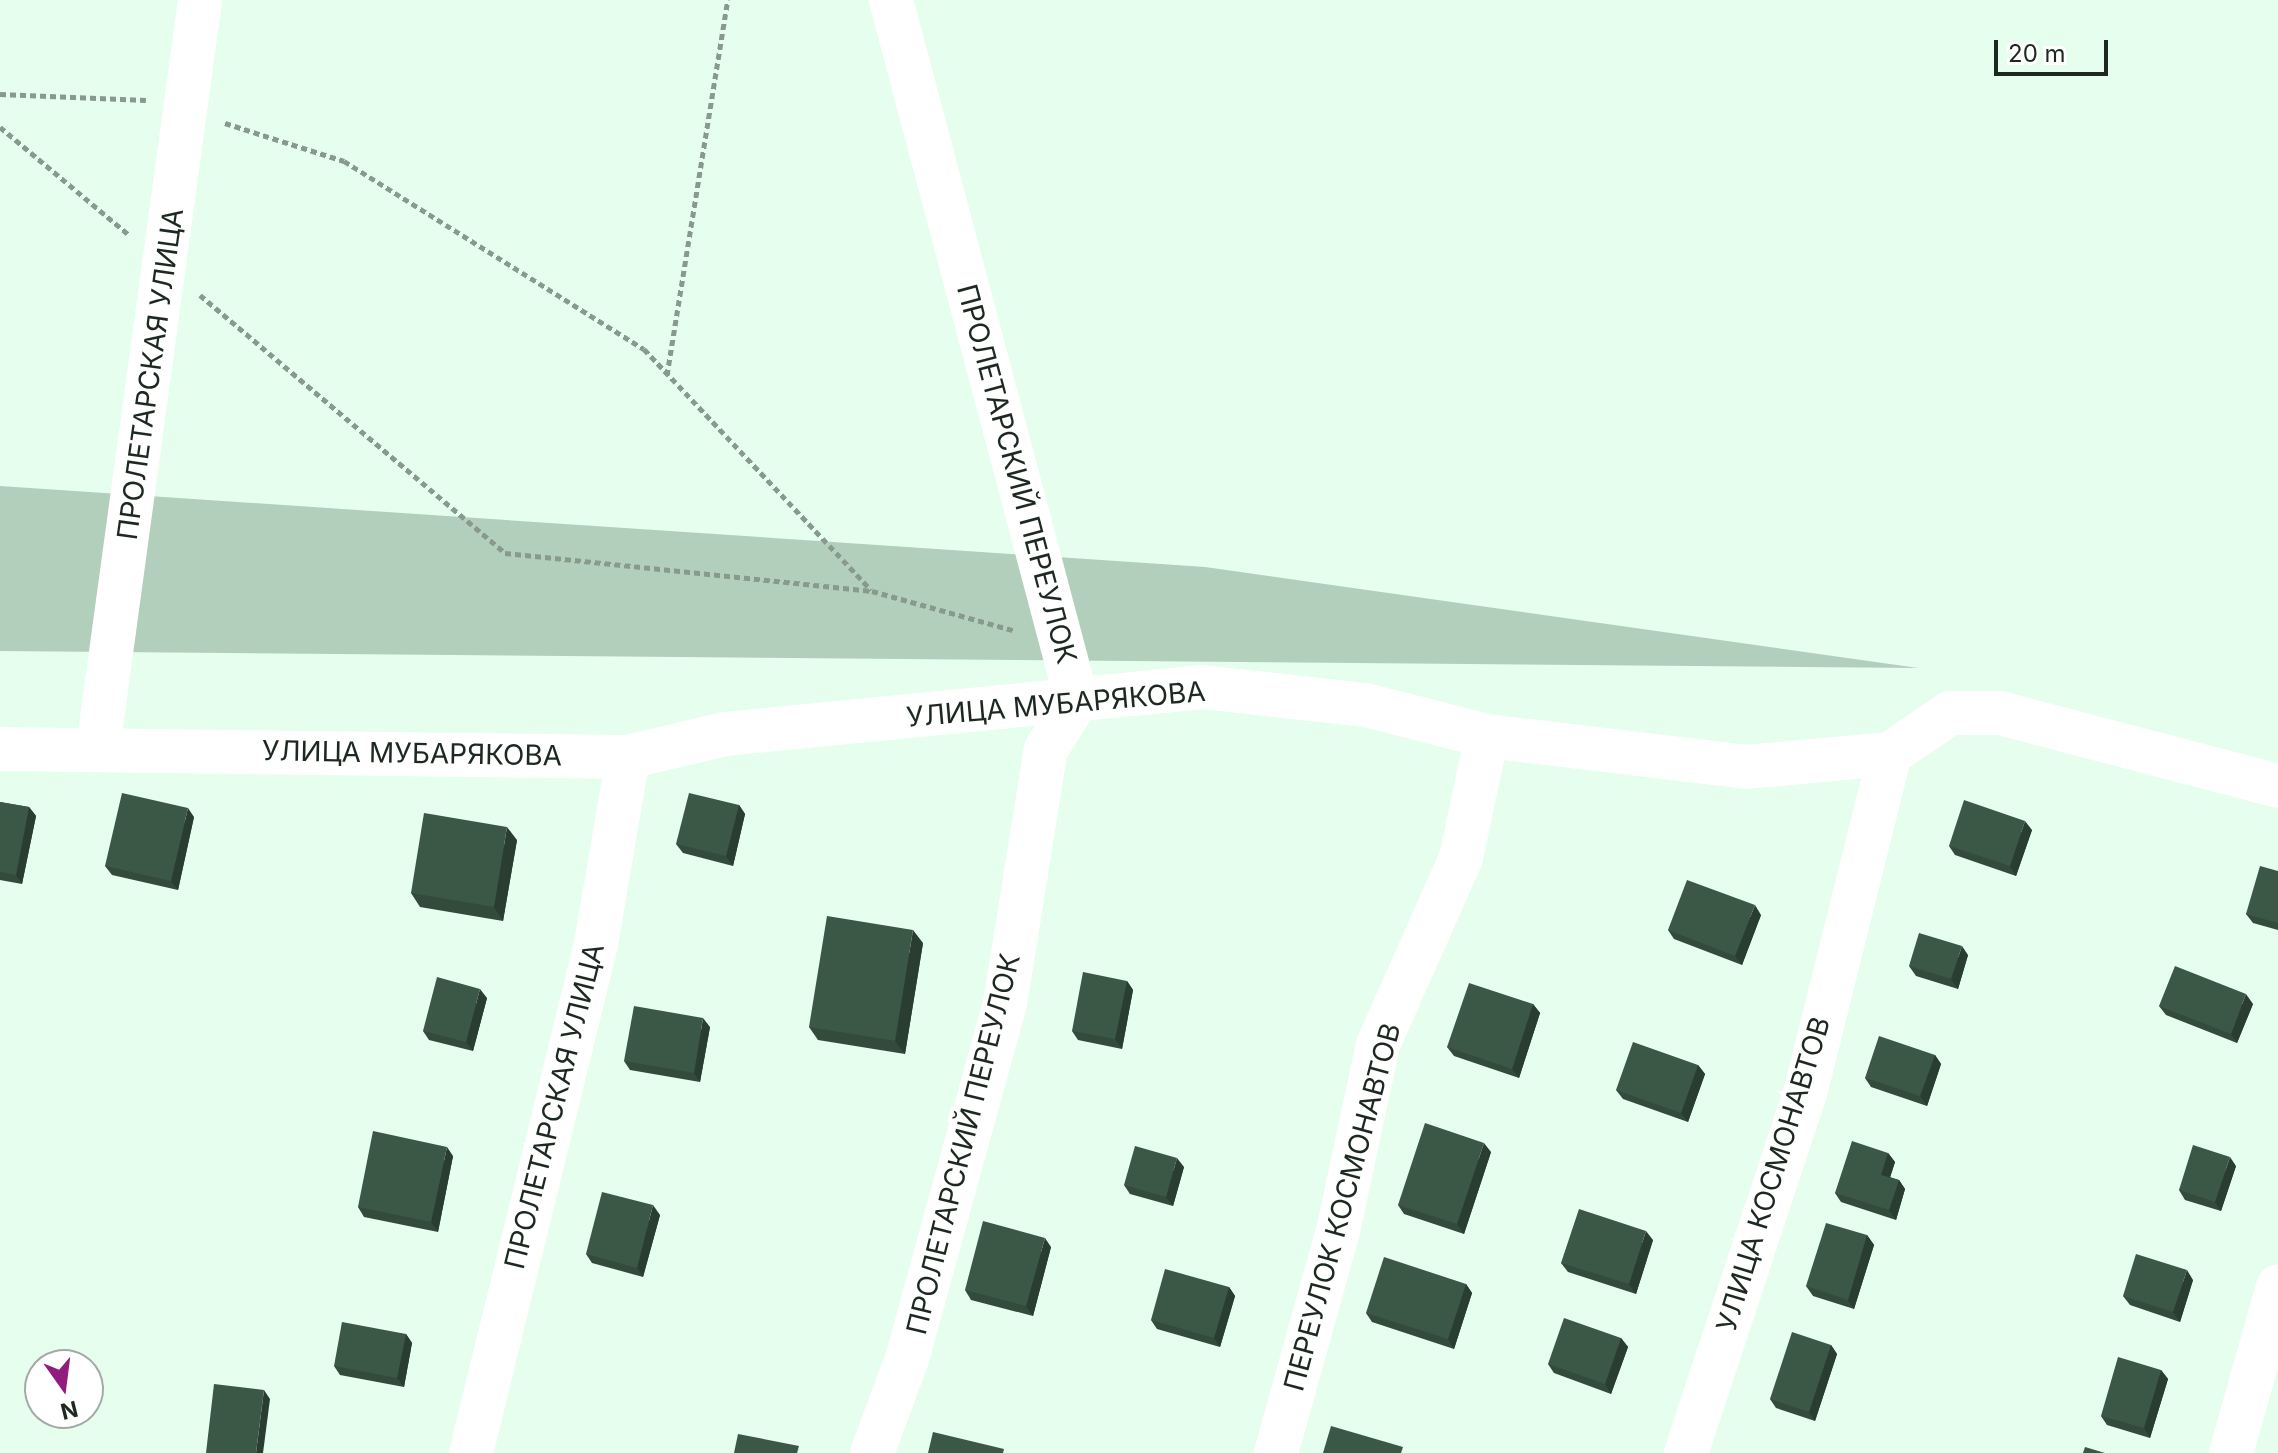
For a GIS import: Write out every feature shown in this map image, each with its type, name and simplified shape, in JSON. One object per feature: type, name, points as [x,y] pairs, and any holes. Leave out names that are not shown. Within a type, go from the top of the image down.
[{"type":"street","name":"ПРОЛЕТАРСКАЯ УЛИЦА","points":[[98,748],[200,0]]},
{"type":"street","name":"ПРОЛЕТАРСКИЙ ПЕРЕУЛОК","points":[[872,1453],[912,1344],[1005,1004],[1046,749],[1077,701],[891,0]]},
{"type":"street","name":"УЛИЦА МУБАРЯКОВА","points":[[0,749],[628,757],[725,734],[1202,687],[1366,705],[1487,736],[1746,767],[1890,754],[1950,713],[2000,713],[2278,786]]},
{"type":"street","name":"ПЕРЕУЛОК КОСМОНАВТОВ","points":[[1276,1453],[1338,1231],[1378,1045],[1461,858],[1487,736]]},
{"type":"street","name":"УЛИЦА КОСМОНАВТОВ","points":[[1686,1453],[1805,1094],[1890,754]]},
{"type":"street","name":"ПРОЛЕТАРСКАЯ УЛИЦА","points":[[460,1448],[596,944],[628,757]]},
{"type":"street","points":[[2231,1453],[2278,1287]]},
{"type":"path","points":[[667,376],[728,0]]},
{"type":"path","points":[[0,94],[131,96],[344,161],[644,349],[872,591]]},
{"type":"path","points":[[0,127],[505,553],[872,591],[1062,645]]},
{"type":"green space","points":[[0,486],[1205,567],[1918,668],[0,651]]},
{"type":"building","points":[[122,793],[188,808],[171,881],[105,866]]},
{"type":"building","points":[[689,793],[739,805],[726,856],[676,844]]},
{"type":"building","points":[[1964,800],[2025,821],[2010,866],[1949,846]]},
{"type":"building","points":[[0,802],[29,807],[16,875],[0,872]]},
{"type":"building","points":[[424,813],[507,827],[494,907],[411,893]]},
{"type":"building","points":[[2260,866],[2278,871],[2278,923],[2246,914]]},
{"type":"building","points":[[1687,880],[1755,905],[1735,956],[1668,930]]},
{"type":"building","points":[[827,916],[913,930],[895,1041],[809,1027]]},
{"type":"building","points":[[1919,933],[1962,946],[1951,979],[1909,966]]},
{"type":"building","points":[[2175,966],[2246,994],[2231,1034],[2159,1006]]},
{"type":"building","points":[[1083,972],[1127,981],[1115,1039],[1072,1031]]},
{"type":"building","points":[[437,977],[480,989],[466,1042],[423,1031]]},
{"type":"building","points":[[1469,983],[1533,1004],[1512,1069],[1447,1047]]},
{"type":"building","points":[[634,1006],[703,1018],[694,1073],[624,1061]]},
{"type":"building","points":[[1879,1036],[1935,1055],[1920,1096],[1865,1078]]},
{"type":"building","points":[[1633,1042],[1698,1065],[1681,1113],[1616,1090]]},
{"type":"building","points":[[1425,1123],[1484,1143],[1457,1224],[1398,1205]]},
{"type":"building","points":[[373,1131],[447,1147],[431,1222],[358,1207]]},
{"type":"building","points":[[1852,1141],[1888,1153],[1881,1175],[1899,1180],[1889,1210],[1835,1193]]},
{"type":"building","points":[[2193,1145],[2230,1157],[2215,1202],[2179,1190]]},
{"type":"building","points":[[1135,1146],[1177,1158],[1166,1197],[1124,1185]]},
{"type":"building","points":[[602,1192],[653,1205],[637,1268],[586,1254]]},
{"type":"building","points":[[1579,1209],[1646,1231],[1629,1284],[1561,1263]]},
{"type":"building","points":[[983,1221],[1045,1238],[1026,1306],[965,1290]]},
{"type":"building","points":[[1826,1223],[1867,1235],[1848,1300],[1806,1286]]},
{"type":"building","points":[[2136,1254],[2187,1270],[2173,1312],[2123,1296]]},
{"type":"building","points":[[1384,1257],[1466,1284],[1448,1339],[1366,1313]]},
{"type":"building","points":[[1165,1269],[1229,1287],[1214,1338],[1151,1320]]},
{"type":"building","points":[[1564,1318],[1621,1338],[1605,1384],[1548,1364]]},
{"type":"building","points":[[342,1322],[406,1334],[397,1378],[334,1366]]},
{"type":"building","points":[[1792,1332],[1831,1345],[1809,1412],[1770,1399]]},
{"type":"building","points":[[2118,1357],[2161,1370],[2144,1428],[2101,1416]]},
{"type":"building","points":[[214,1384],[264,1390],[256,1453],[206,1453]]},
{"type":"building","points":[[1331,1426],[1403,1447],[1401,1453],[1323,1453]]},
{"type":"building","points":[[933,1432],[1004,1449],[1003,1453],[928,1453]]},
{"type":"building","points":[[738,1434],[799,1446],[797,1453],[734,1453]]},
{"type":"building","points":[[2085,1447],[2105,1453],[2083,1453]]}]
